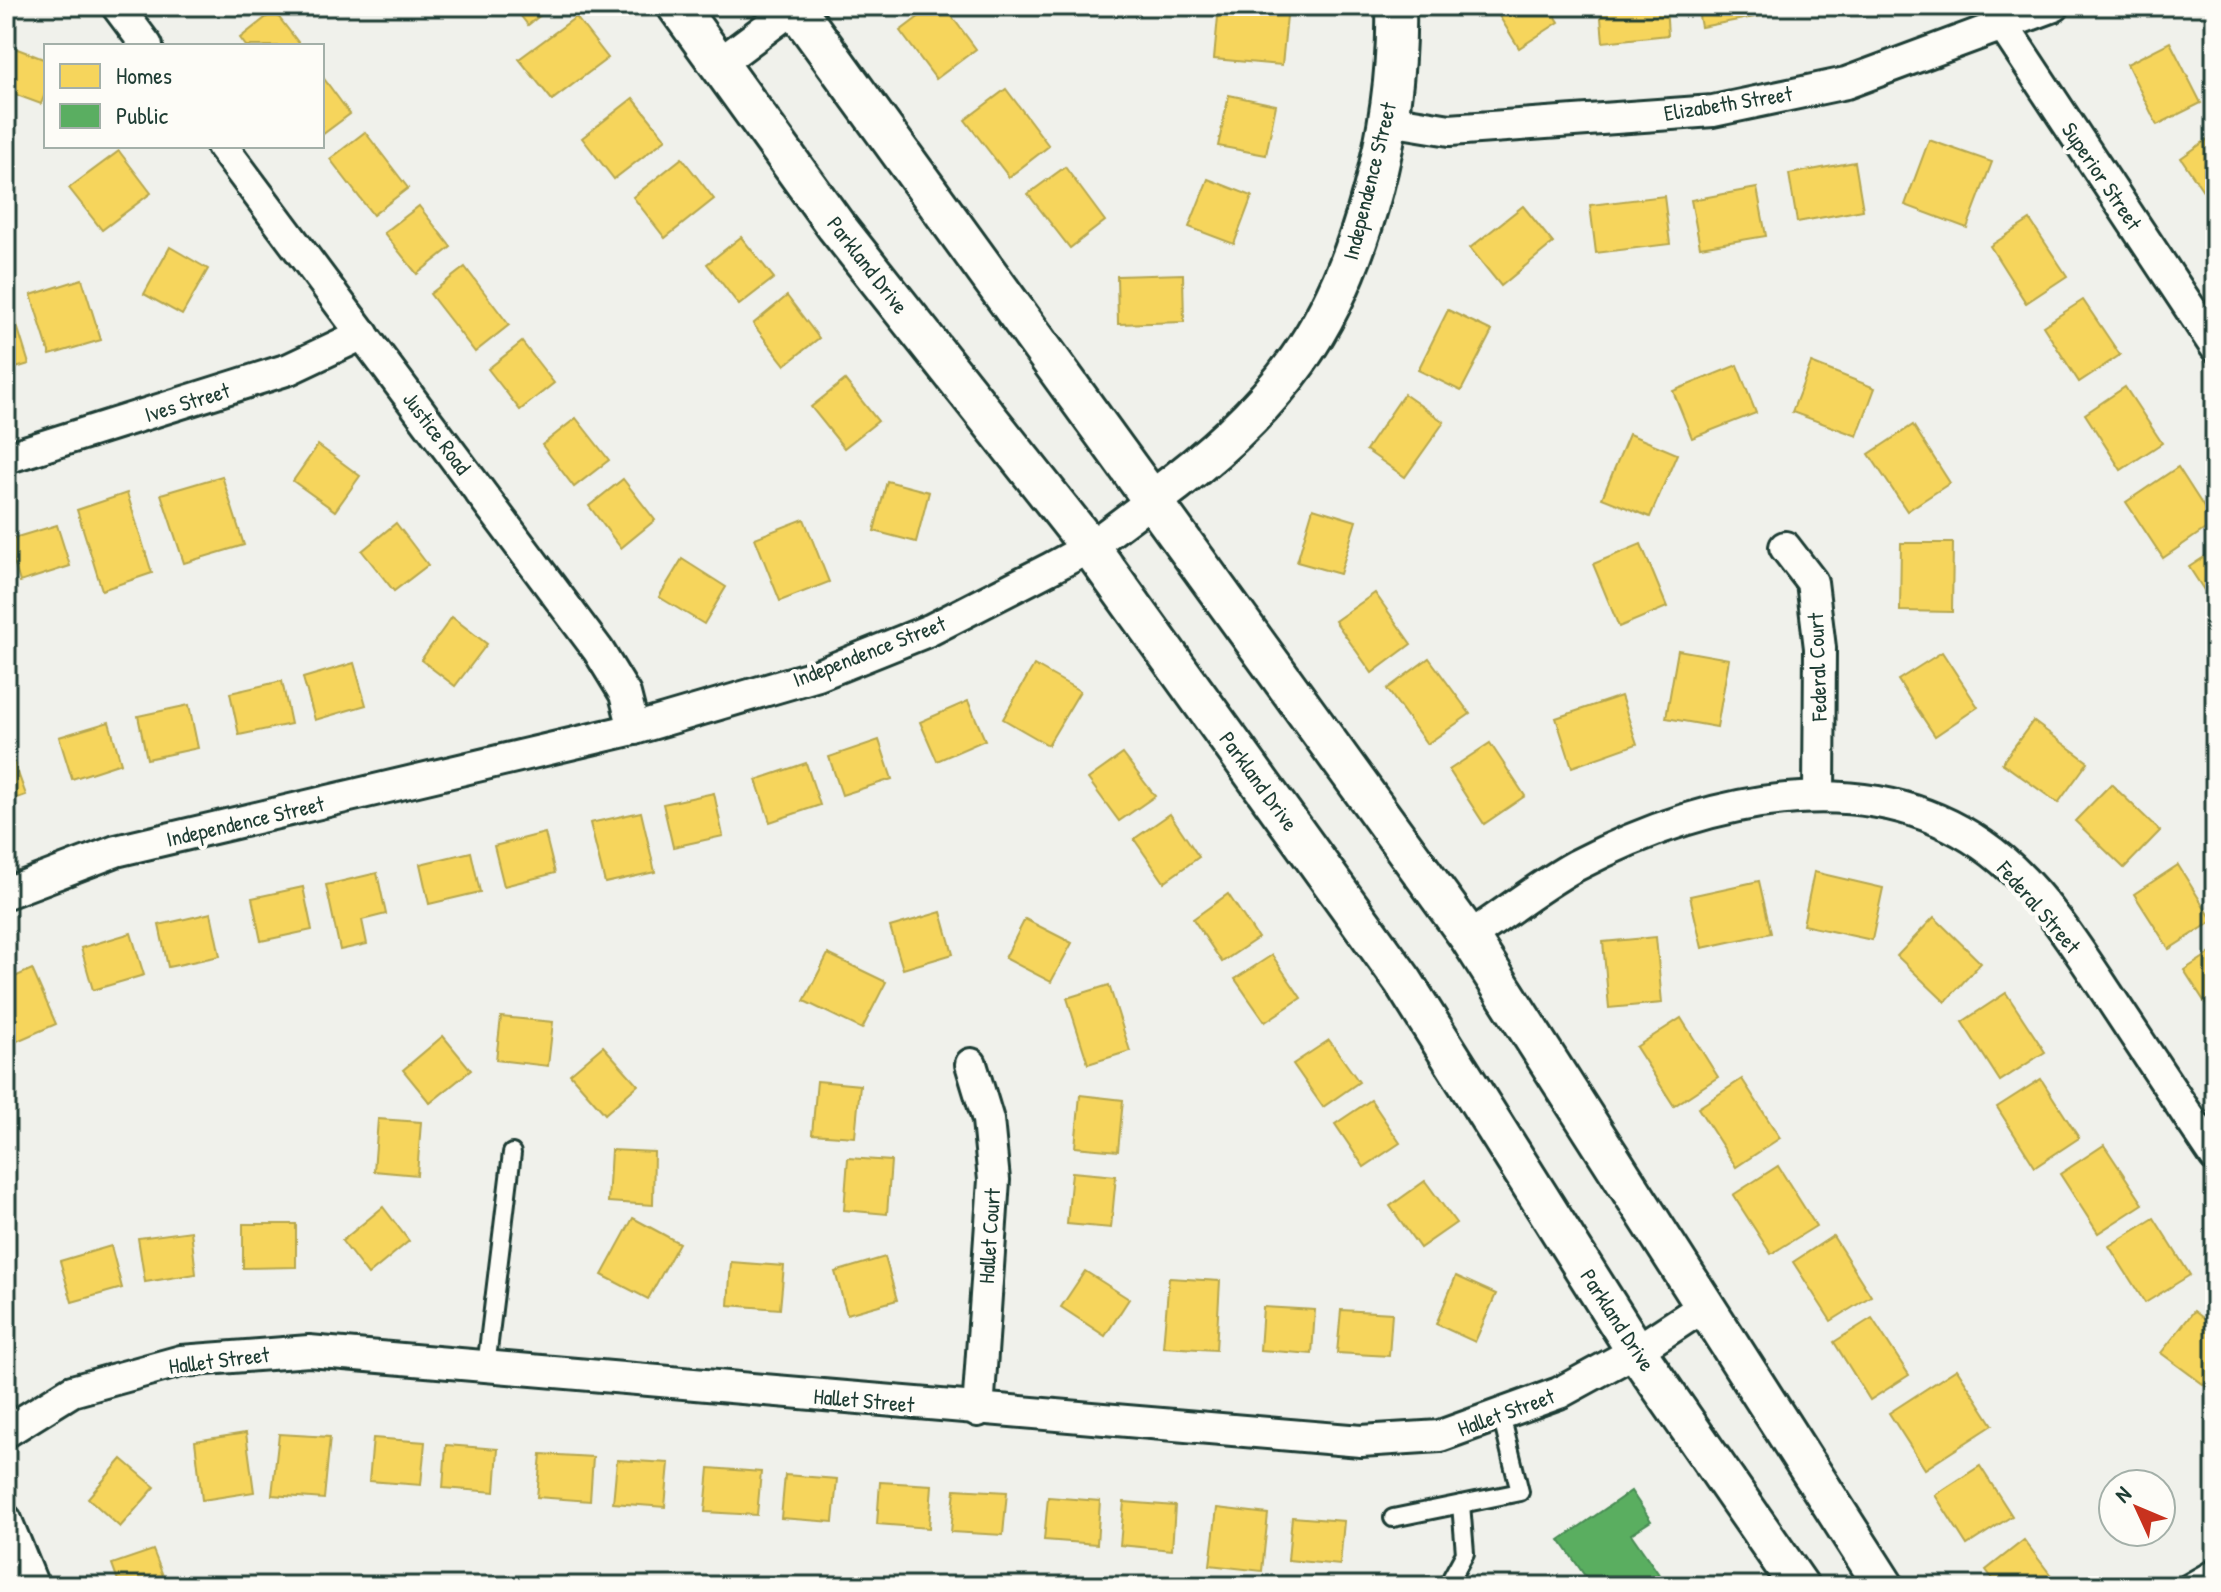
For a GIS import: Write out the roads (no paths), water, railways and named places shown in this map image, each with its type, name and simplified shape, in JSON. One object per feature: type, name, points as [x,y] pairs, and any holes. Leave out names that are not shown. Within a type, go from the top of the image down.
[{"type":"street","points":[[117,6],[146,44]]},
{"type":"street","name":"Parkland Drive","points":[[677,6],[836,226],[1090,547],[1403,981],[1636,1351],[1799,1586]]},
{"type":"street","points":[[720,63],[795,6],[1469,937],[1884,1586]]},
{"type":"street","name":"Independence Street","points":[[6,893],[116,851],[634,729],[818,675],[930,630],[1090,547],[1215,454],[1298,359],[1354,256],[1389,120],[1396,6]]},
{"type":"street","name":"Elizabeth Street","points":[[1389,120],[1450,130],[1713,111],[1846,83],[1996,17],[2054,6]]},
{"type":"street","name":"Superior Street","points":[[1996,17],[2215,346]]},
{"type":"street","name":"Justice Road","points":[[224,148],[598,650],[625,694],[634,729]]},
{"type":"street","name":"Ives Street","points":[[6,458],[289,369],[363,334]]},
{"type":"street","name":"Federal Court","points":[[1785,547],[1812,582],[1820,648],[1819,795]]},
{"type":"street","name":"Federal Street","points":[[1469,937],[1574,867],[1646,834],[1724,806],[1819,795],[1920,812],[1963,833],[2012,869],[2064,928],[2215,1156]]},
{"type":"street","name":"Hallet Court","points":[[971,1064],[988,1120],[994,1180],[978,1411]]},
{"type":"street","name":"Hallet Street","points":[[6,1432],[72,1391],[181,1361],[309,1351],[978,1411],[1361,1441],[1440,1436],[1559,1393],[1636,1351],[1706,1305]]},
{"type":"street","points":[[6,1520],[33,1586]]},
{"type":"lane","points":[[486,1367],[512,1153]]},
{"type":"lane","points":[[1393,1518],[1520,1492],[1501,1415]]},
{"type":"lane","points":[[1447,1586],[1465,1553],[1461,1504]]},
{"type":"lane","points":[[2182,1586],[2215,1567]]}]
